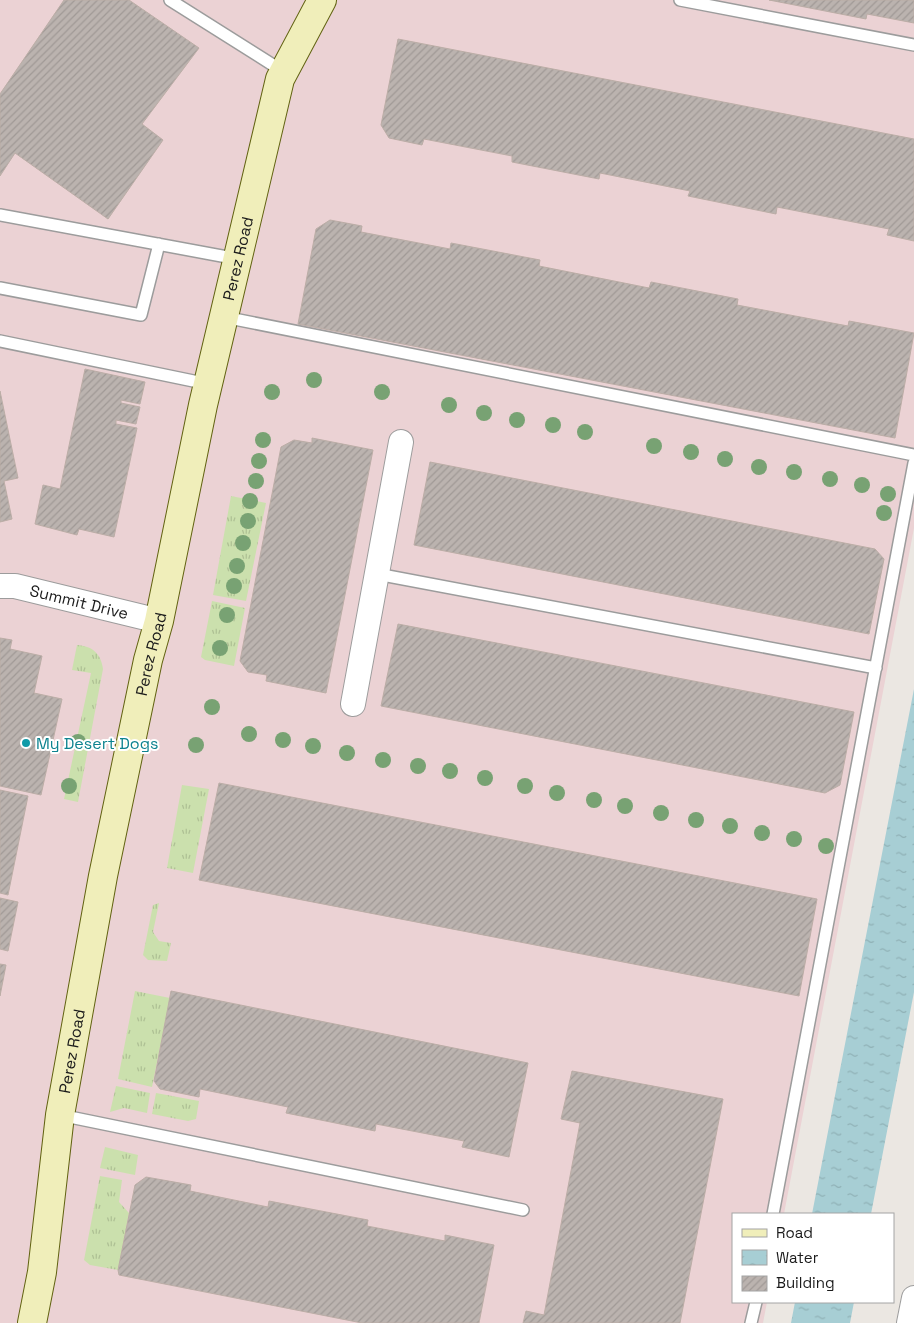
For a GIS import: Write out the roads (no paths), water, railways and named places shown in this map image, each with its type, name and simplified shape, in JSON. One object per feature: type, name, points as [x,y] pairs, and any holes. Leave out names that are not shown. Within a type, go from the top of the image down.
[{"type":"main road","name":"Perez Road","points":[[32,1323],[42,1272],[60,1115],[103,876],[148,660],[159,621],[208,384],[280,79],[322,0]]},
{"type":"street","points":[[353,704],[401,442]]},
{"type":"street","name":"Summit Drive","points":[[0,586],[15,586],[159,621]]},
{"type":"street","points":[[909,1323],[914,1298]]},
{"type":"lane","points":[[170,0],[284,72]]},
{"type":"lane","points":[[680,0],[914,45]]},
{"type":"lane","points":[[0,215],[238,258]]},
{"type":"lane","points":[[0,288],[141,315],[159,244]]},
{"type":"lane","points":[[224,317],[914,455]]},
{"type":"lane","points":[[0,341],[208,384]]},
{"type":"lane","points":[[773,1213],[914,463]]},
{"type":"lane","points":[[377,574],[876,668]]},
{"type":"lane","points":[[60,1115],[523,1210]]},
{"type":"lane","points":[[751,1323],[756,1303]]},
{"type":"water","points":[[914,689],[914,992],[871,1213],[812,1213]]},
{"type":"water","points":[[795,1303],[854,1303],[850,1323],[791,1323]]},
{"type":"place","name":"My Desert Dogs","points":[[26,743]]}]
